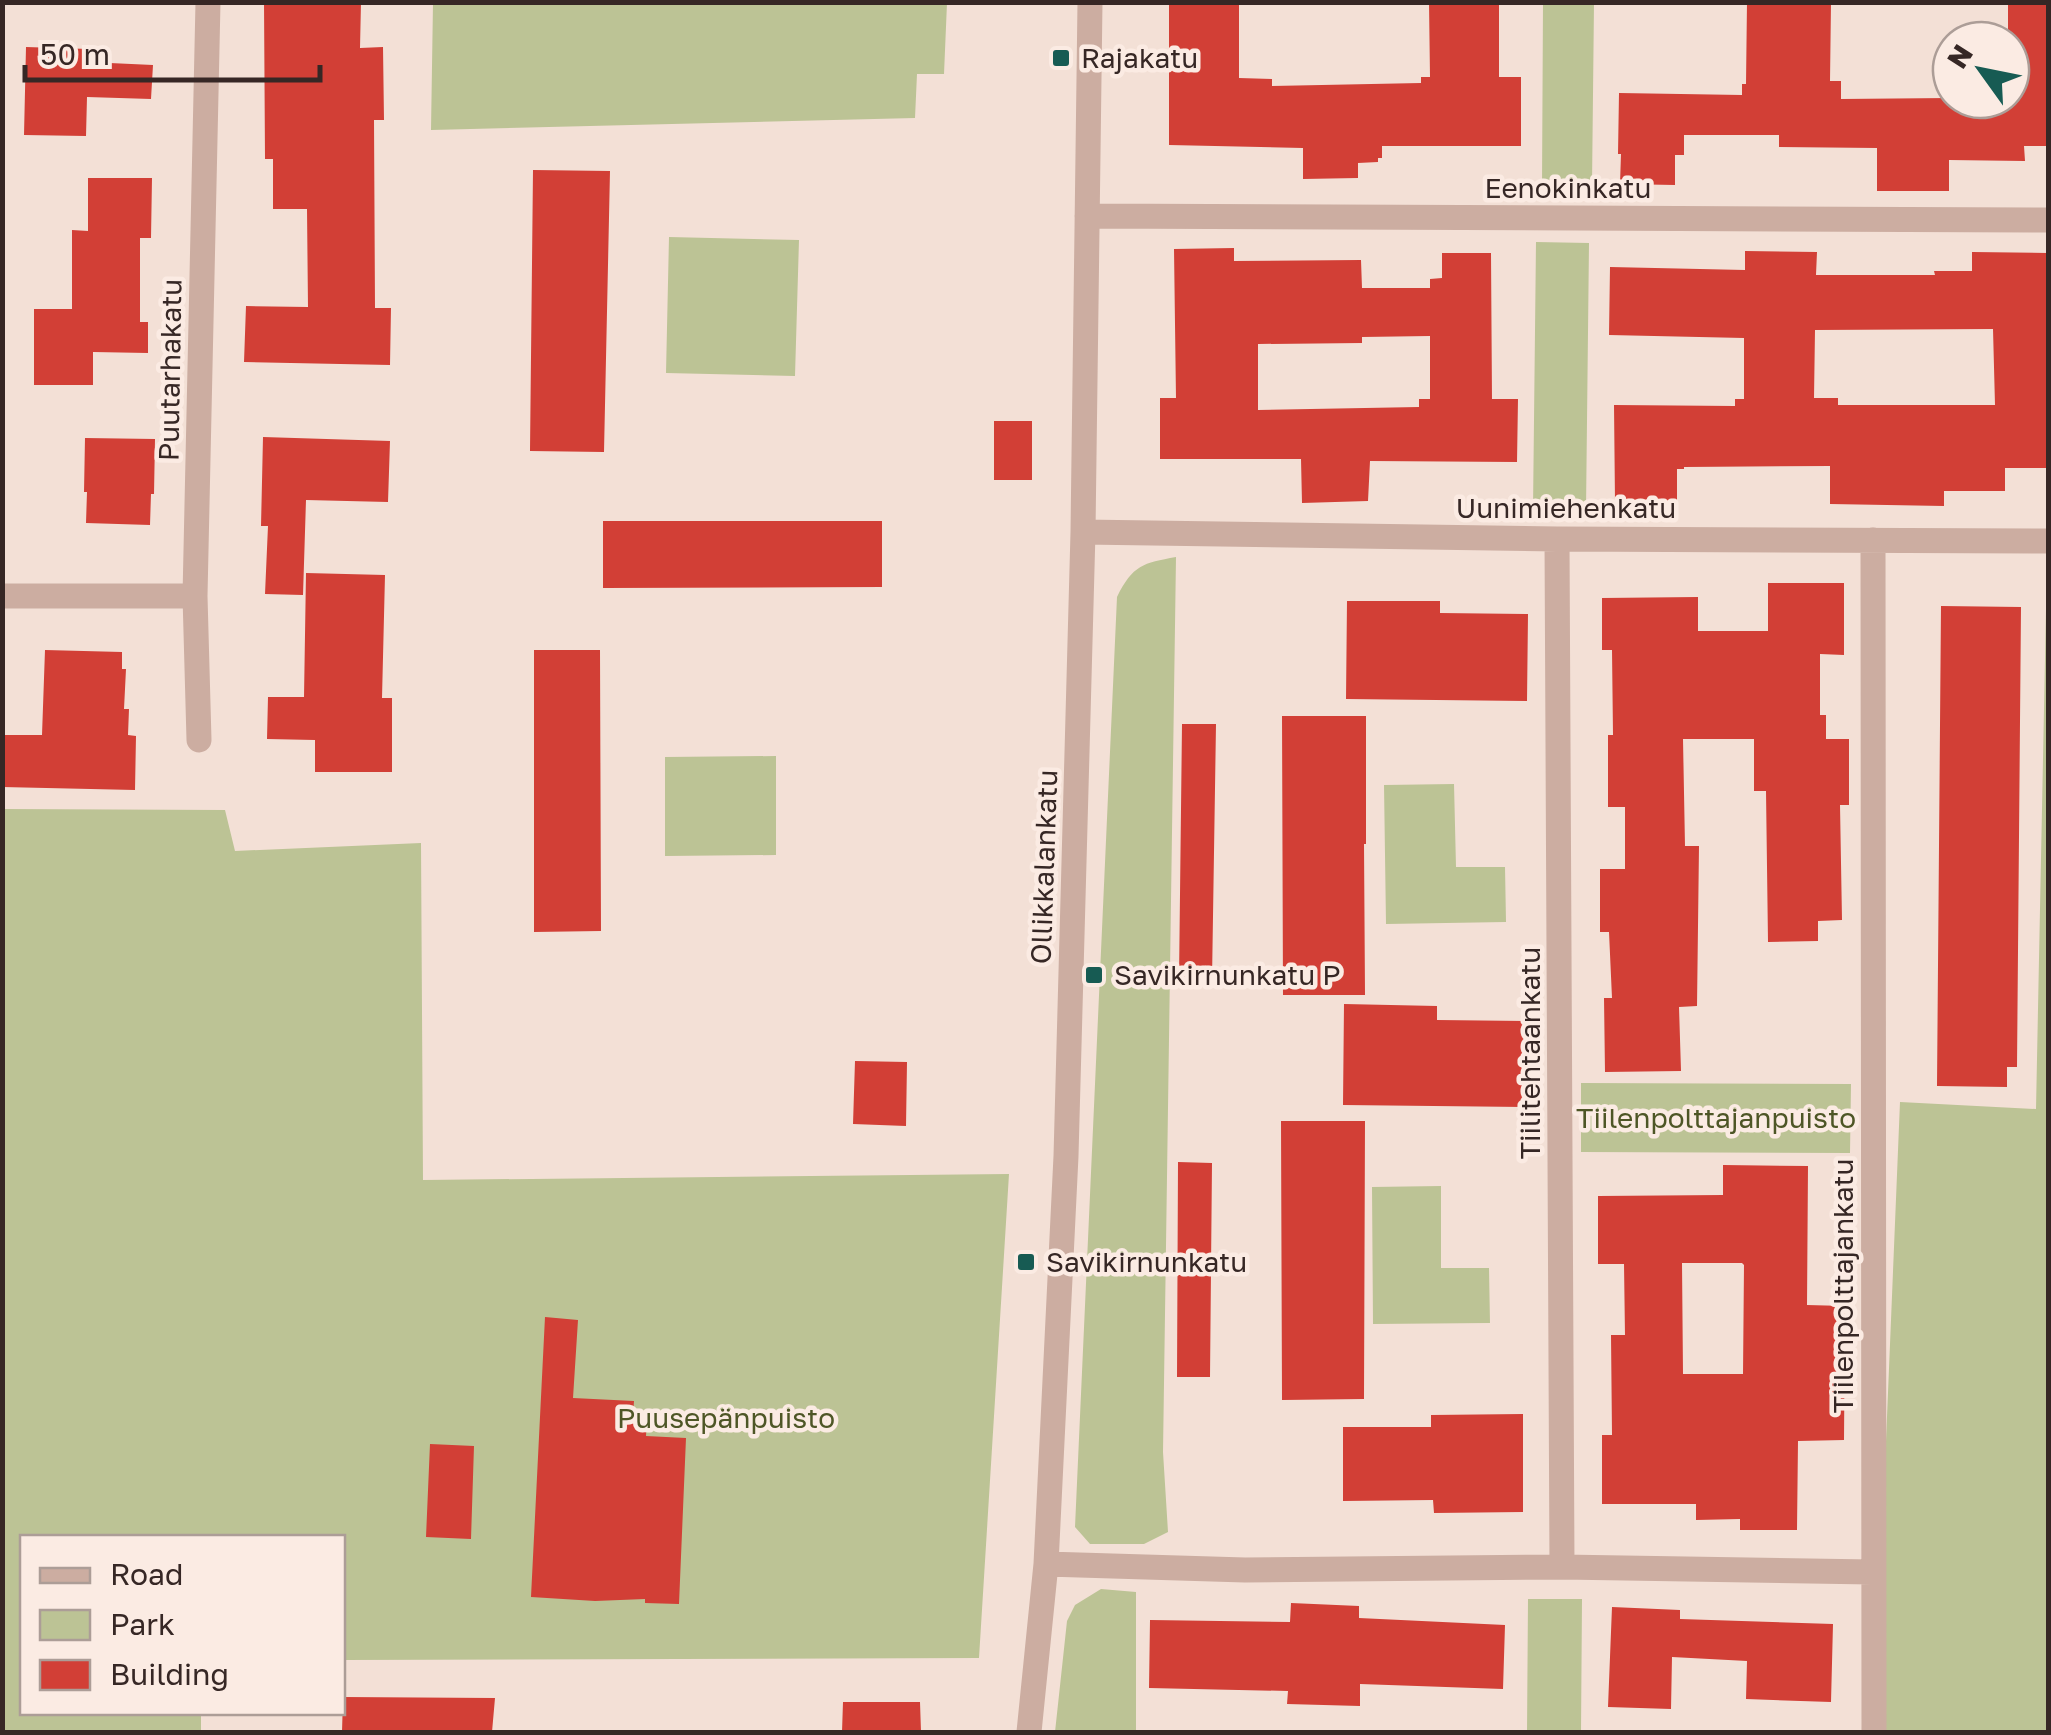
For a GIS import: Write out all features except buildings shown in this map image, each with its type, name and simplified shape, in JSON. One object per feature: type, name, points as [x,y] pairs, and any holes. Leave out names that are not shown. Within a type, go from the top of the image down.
[{"type":"street","name":"Puutarhakatu","points":[[200,740],[194,596],[208,2]]},
{"type":"street","name":"Ollikkalankatu","points":[[1029,1732],[1046,1564],[1066,1156],[1083,532],[1090,2]]},
{"type":"street","name":"Eenokinkatu","points":[[1086,216],[2048,220]]},
{"type":"street","name":"Uunimiehenkatu","points":[[1083,532],[2048,541]]},
{"type":"street","name":"Tiilitehtaankatu","points":[[1557,539],[1562,1567]]},
{"type":"street","name":"Tiilenpolttajankatu","points":[[1873,540],[1874,1732]]},
{"type":"street","points":[[2,596],[194,596]]},
{"type":"street","points":[[1046,1564],[1245,1570],[1562,1567],[1872,1572]]},
{"type":"green space","points":[[433,3],[947,3],[944,74],[917,74],[915,118],[431,130]]},
{"type":"green space","points":[[1543,3],[1594,3],[1592,185],[1542,185]]},
{"type":"green space","points":[[669,237],[799,240],[795,376],[666,373]]},
{"type":"green space","points":[[1536,242],[1589,243],[1586,510],[1533,510]]},
{"type":"green space","points":[[1176,557],[1163,1452],[1168,1532],[1144,1544],[1090,1544],[1075,1527],[1117,597],[1140,567]]},
{"type":"green space","points":[[2047,559],[2048,1732],[1874,1732],[1900,1102],[2036,1109]]},
{"type":"green space","points":[[776,756],[776,855],[665,856],[665,757]]},
{"type":"green space","points":[[1454,784],[1456,867],[1505,867],[1506,922],[1386,924],[1384,785]]},
{"type":"green space","name":"Puusepänpuisto","points":[[3,809],[225,810],[235,851],[421,843],[423,1180],[1009,1174],[979,1658],[345,1660],[345,1535],[20,1535],[20,1715],[201,1715],[201,1732],[3,1732]]},
{"type":"green space","name":"Tiilenpolttajanpuisto","points":[[1581,1083],[1851,1084],[1850,1153],[1581,1152]]},
{"type":"green space","points":[[1441,1186],[1441,1268],[1489,1268],[1490,1323],[1373,1324],[1372,1187]]},
{"type":"green space","points":[[1101,1589],[1136,1592],[1136,1732],[1055,1732],[1067,1621],[1075,1605]]},
{"type":"green space","points":[[1528,1599],[1582,1599],[1581,1732],[1527,1732]]},
{"type":"place","name":"Rajakatu","points":[[1061,58]]},
{"type":"place","name":"Savikirnunkatu P","points":[[1094,975]]},
{"type":"place","name":"Savikirnunkatu","points":[[1026,1262]]}]
